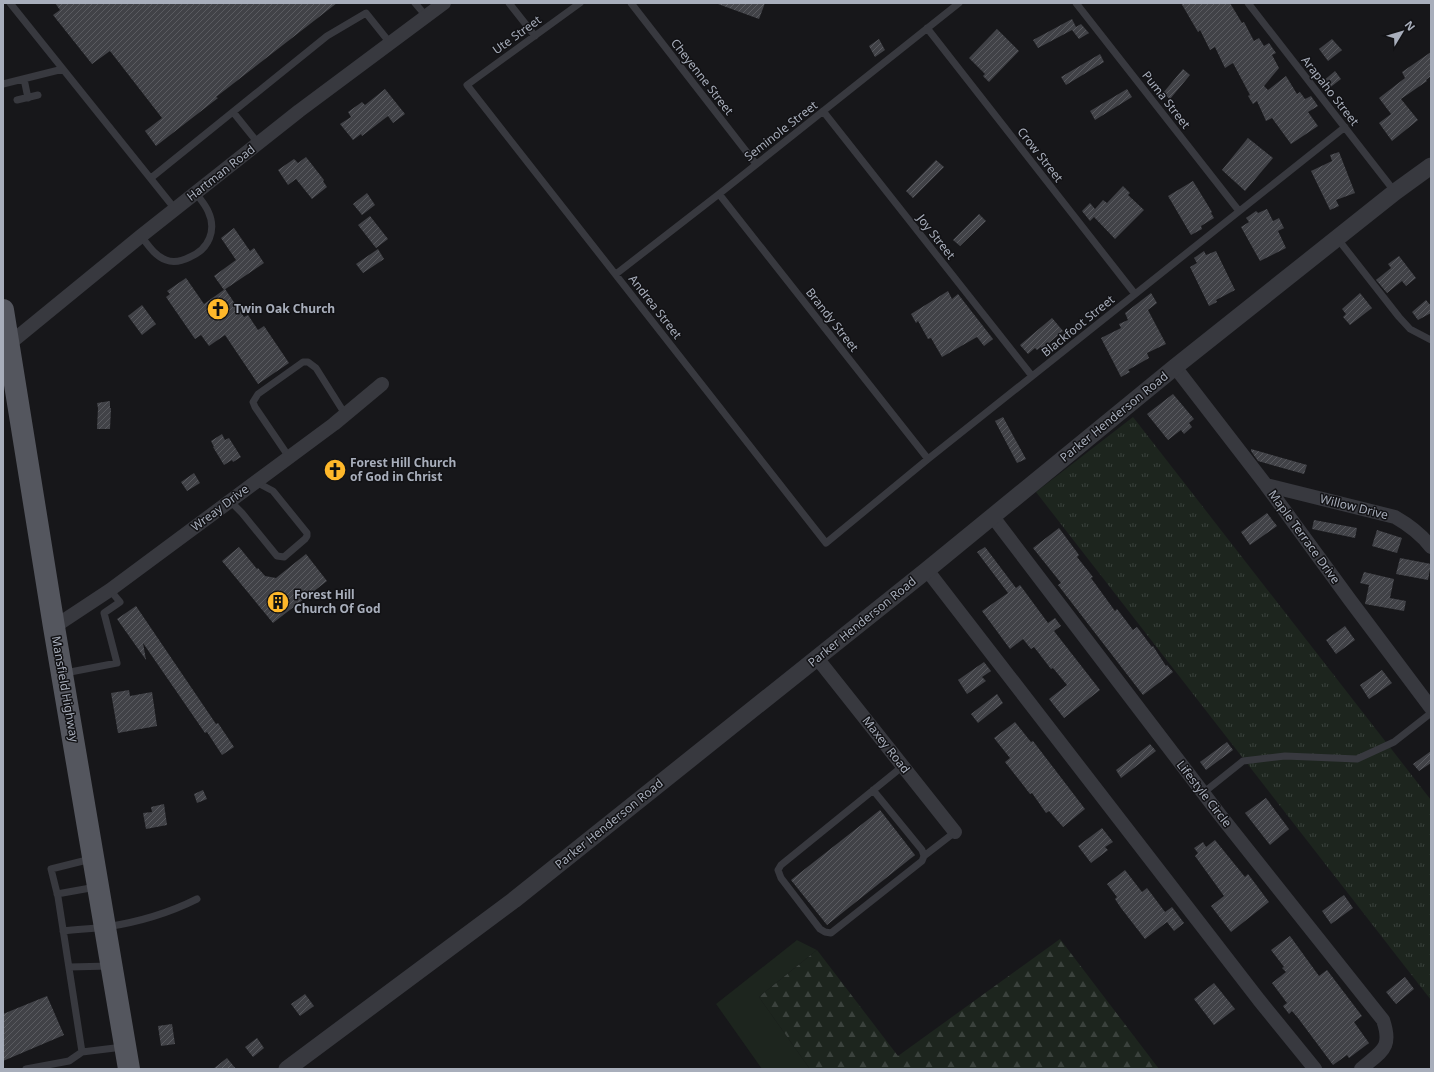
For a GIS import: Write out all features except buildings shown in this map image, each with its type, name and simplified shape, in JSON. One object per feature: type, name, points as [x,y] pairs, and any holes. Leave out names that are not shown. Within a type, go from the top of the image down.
[{"type":"main road","name":"Mansfield Highway","points":[[3,310],[6,346],[129,1069]]},
{"type":"street","name":"Hartman Road","points":[[6,346],[258,143],[444,3]]},
{"type":"street","name":"Parker Henderson Road","points":[[287,1069],[514,900],[993,517],[1175,367],[1395,192],[1431,166]]},
{"type":"street","name":"Maple Terrace Drive","points":[[1175,367],[1266,485],[1431,708]]},
{"type":"street","name":"Wreay Drive","points":[[54,627],[110,590],[256,482],[346,414],[382,384]]},
{"type":"street","name":"Willow Drive","points":[[1266,485],[1395,518],[1406,523],[1431,547]]},
{"type":"street","name":"Lifestyle Circle","points":[[993,517],[1203,793],[1383,1020],[1387,1038],[1385,1047],[1361,1069]]},
{"type":"street","points":[[927,570],[1259,1000],[1315,1069]]},
{"type":"street","name":"Maxey Road","points":[[817,658],[956,832]]},
{"type":"lane","points":[[10,3],[175,209]]},
{"type":"lane","points":[[416,3],[426,16]]},
{"type":"lane","points":[[509,3],[535,36]]},
{"type":"lane","name":"Ute Street","points":[[467,84],[580,3]]},
{"type":"lane","name":"Cheyenne Street","points":[[631,3],[756,164]]},
{"type":"lane","name":"Seminole Street","points":[[616,274],[959,3]]},
{"type":"lane","name":"Puma Street","points":[[1076,3],[1239,211]]},
{"type":"lane","name":"Arapaho Street","points":[[1248,3],[1395,192]]},
{"type":"lane","points":[[151,178],[327,36],[366,13],[390,43]]},
{"type":"lane","name":"Crow Street","points":[[927,28],[1135,294]]},
{"type":"lane","points":[[3,84],[63,69]]},
{"type":"lane","points":[[24,79],[28,98]]},
{"type":"lane","name":"Andrea Street","points":[[467,84],[826,543]]},
{"type":"lane","points":[[17,100],[38,95]]},
{"type":"lane","name":"Joy Street","points":[[823,111],[1032,376]]},
{"type":"lane","points":[[233,112],[258,143]]},
{"type":"lane","name":"Blackfoot Street","points":[[826,543],[928,459],[1345,127]]},
{"type":"lane","points":[[141,236],[157,254],[166,260],[183,260],[200,251],[209,241],[212,223],[206,207],[196,193]]},
{"type":"lane","name":"Brandy Street","points":[[719,194],[928,459]]},
{"type":"lane","points":[[1337,238],[1410,329],[1431,340]]},
{"type":"lane","points":[[289,457],[255,407],[253,402],[254,398],[258,394],[303,362],[308,362],[316,368],[346,414]]},
{"type":"lane","points":[[230,501],[242,513],[277,556],[284,557],[305,539],[307,533],[273,491],[256,482]]},
{"type":"lane","points":[[62,674],[116,663],[104,613],[120,602],[110,590]]},
{"type":"lane","points":[[1203,793],[1243,761],[1285,756],[1357,759],[1394,742],[1431,713]]},
{"type":"lane","points":[[903,766],[781,865],[778,870],[781,878],[820,929],[831,933],[922,861],[924,856],[956,832]]},
{"type":"lane","points":[[873,790],[922,850],[924,856]]},
{"type":"lane","points":[[82,1052],[57,894],[51,869],[94,859]]},
{"type":"lane","points":[[57,894],[98,887]]},
{"type":"lane","points":[[63,931],[105,927],[156,917],[175,910],[197,899]]},
{"type":"lane","points":[[69,967],[112,966]]},
{"type":"lane","points":[[26,1069],[69,1061],[82,1052],[125,1046]]},
{"type":"green space","points":[[1133,417],[1431,800],[1431,1000],[1036,492]]},
{"type":"green space","points":[[1060,939],[1159,1069],[810,1069],[759,997],[817,950],[898,1056]]},
{"type":"green space","points":[[797,940],[817,950],[759,997],[810,1069],[762,1069],[716,1004]]},
{"type":"place","name":"Twin Oak Church","points":[[218,309]]},
{"type":"place","name":"Forest Hill Church of God in Christ","points":[[335,470]]},
{"type":"place","name":"Forest Hill Church Of God","points":[[278,602]]}]
